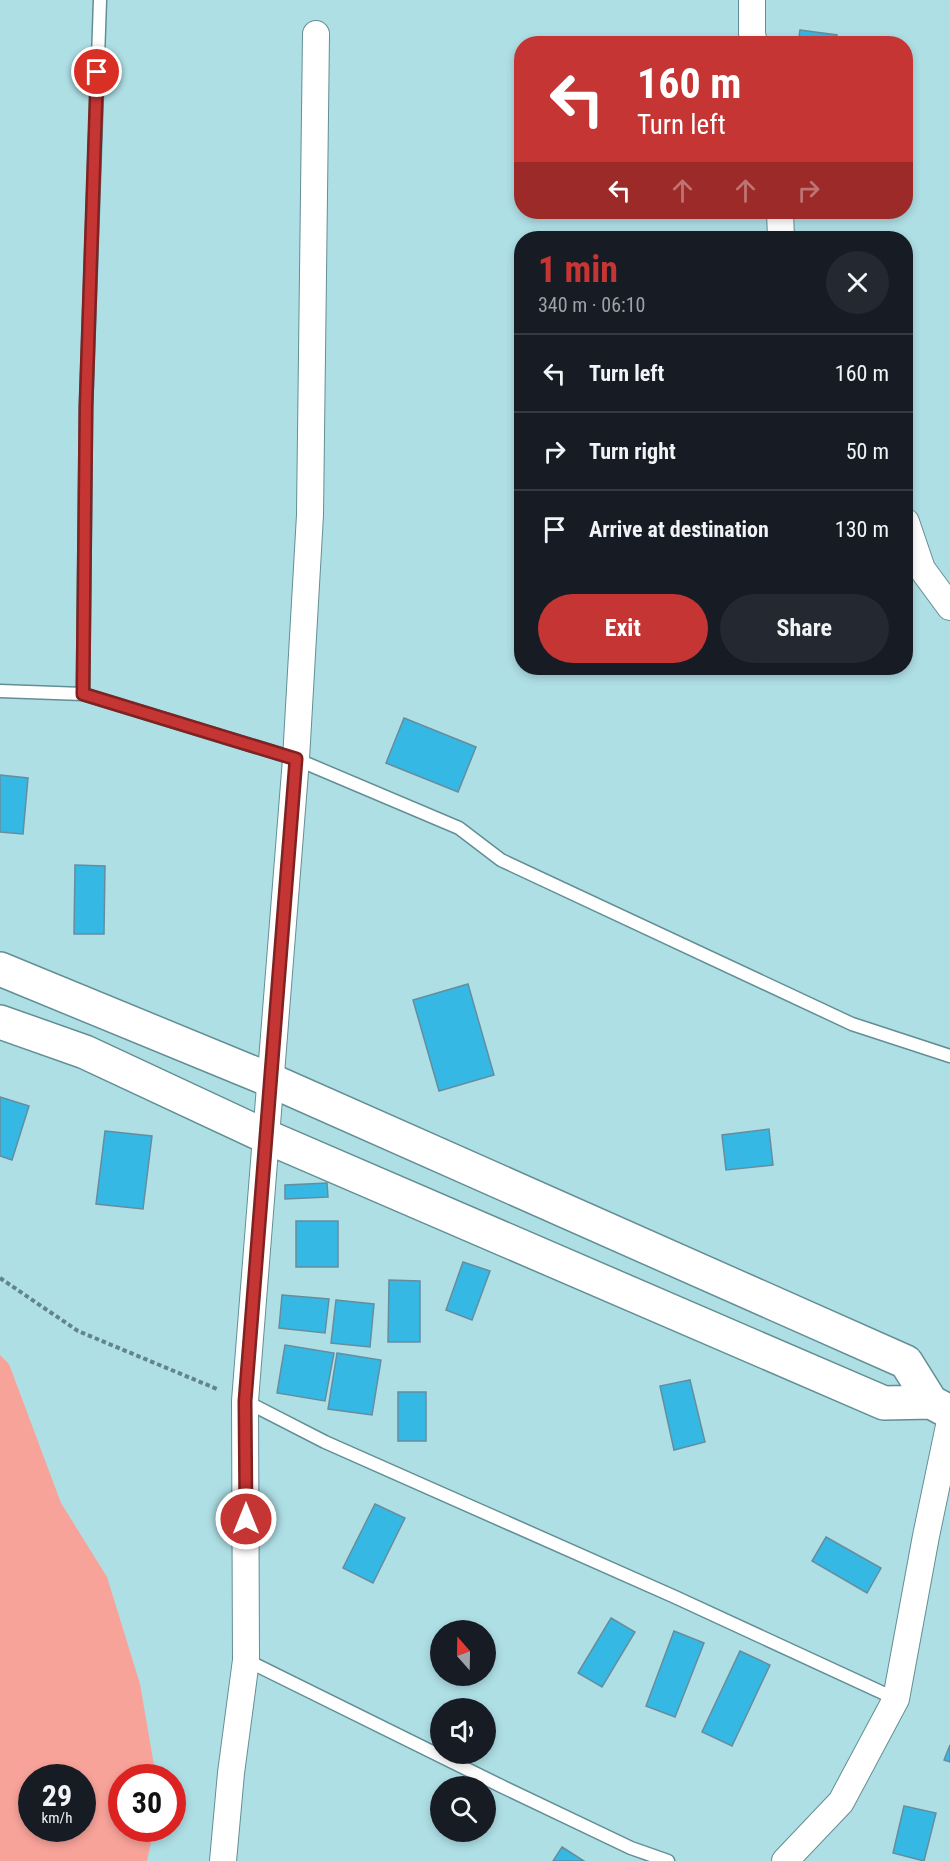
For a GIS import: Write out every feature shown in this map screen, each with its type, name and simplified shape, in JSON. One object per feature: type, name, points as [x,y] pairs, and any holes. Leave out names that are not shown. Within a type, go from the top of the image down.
[{"type":"main road","points":[[0,969],[270,1080],[906,1362],[943,1411]]},
{"type":"main road","points":[[0,1022],[86,1052],[265,1136],[884,1403],[943,1411]]},
{"type":"street","points":[[752,0],[753,36]]},
{"type":"street","points":[[223,1861],[231,1773],[246,1660],[245,1401],[296,759],[310,514],[316,34]]},
{"type":"street","points":[[913,543],[922,569],[950,608]]},
{"type":"street","points":[[785,1861],[841,1802],[896,1699],[926,1536],[943,1411]]},
{"type":"lane","points":[[83,694],[86,406],[99,0]]},
{"type":"lane","points":[[0,691],[83,694],[296,759],[459,828],[501,860],[852,1024],[950,1056]]},
{"type":"lane","points":[[245,1401],[325,1442],[664,1592],[896,1699]]},
{"type":"lane","points":[[246,1660],[631,1848],[668,1861]]},
{"type":"path","points":[[0,1278],[78,1331],[245,1401]]},
{"type":"shaded area","points":[[0,1355],[9,1364],[61,1503],[107,1577],[140,1684],[154,1764],[108,1764],[108,1842],[151,1842],[147,1861],[0,1861]]},
{"type":"building","points":[[800,30],[837,35],[837,36],[799,36]]},
{"type":"building","points":[[404,718],[476,747],[458,792],[386,763]]},
{"type":"building","points":[[0,775],[28,778],[23,834],[0,832]]},
{"type":"building","points":[[75,865],[105,866],[104,934],[74,934]]},
{"type":"building","points":[[468,984],[494,1075],[439,1091],[413,1000]]},
{"type":"building","points":[[0,1097],[29,1106],[12,1160],[0,1156]]},
{"type":"building","points":[[769,1129],[773,1165],[726,1170],[722,1135]]},
{"type":"building","points":[[105,1131],[152,1136],[143,1209],[96,1204]]},
{"type":"building","points":[[327,1183],[328,1197],[285,1199],[285,1185]]},
{"type":"building","points":[[296,1221],[338,1221],[338,1267],[296,1267]]},
{"type":"building","points":[[463,1262],[490,1271],[472,1320],[446,1310]]},
{"type":"building","points":[[389,1280],[420,1281],[420,1342],[388,1342]]},
{"type":"building","points":[[282,1295],[329,1299],[325,1333],[279,1328]]},
{"type":"building","points":[[336,1300],[374,1304],[370,1347],[331,1343]]},
{"type":"building","points":[[285,1345],[334,1353],[325,1401],[277,1393]]},
{"type":"building","points":[[337,1353],[381,1360],[372,1415],[328,1409]]},
{"type":"building","points":[[690,1380],[705,1442],[674,1450],[660,1386]]},
{"type":"building","points":[[398,1392],[426,1392],[426,1441],[398,1441]]},
{"type":"building","points":[[375,1504],[405,1518],[373,1583],[343,1568]]},
{"type":"building","points":[[826,1537],[881,1568],[867,1593],[812,1561]]},
{"type":"building","points":[[611,1618],[635,1632],[602,1687],[578,1673]]},
{"type":"building","points":[[674,1631],[704,1643],[675,1717],[646,1706]]},
{"type":"building","points":[[740,1651],[770,1665],[732,1746],[702,1732]]},
{"type":"building","points":[[950,1745],[950,1762],[944,1760]]},
{"type":"building","points":[[904,1806],[936,1813],[924,1861],[893,1853]]},
{"type":"building","points":[[562,1847],[584,1861],[553,1861]]},
{"type":"route","points":[[97,72],[86,406],[83,694],[296,759],[245,1401],[246,1519]]}]
